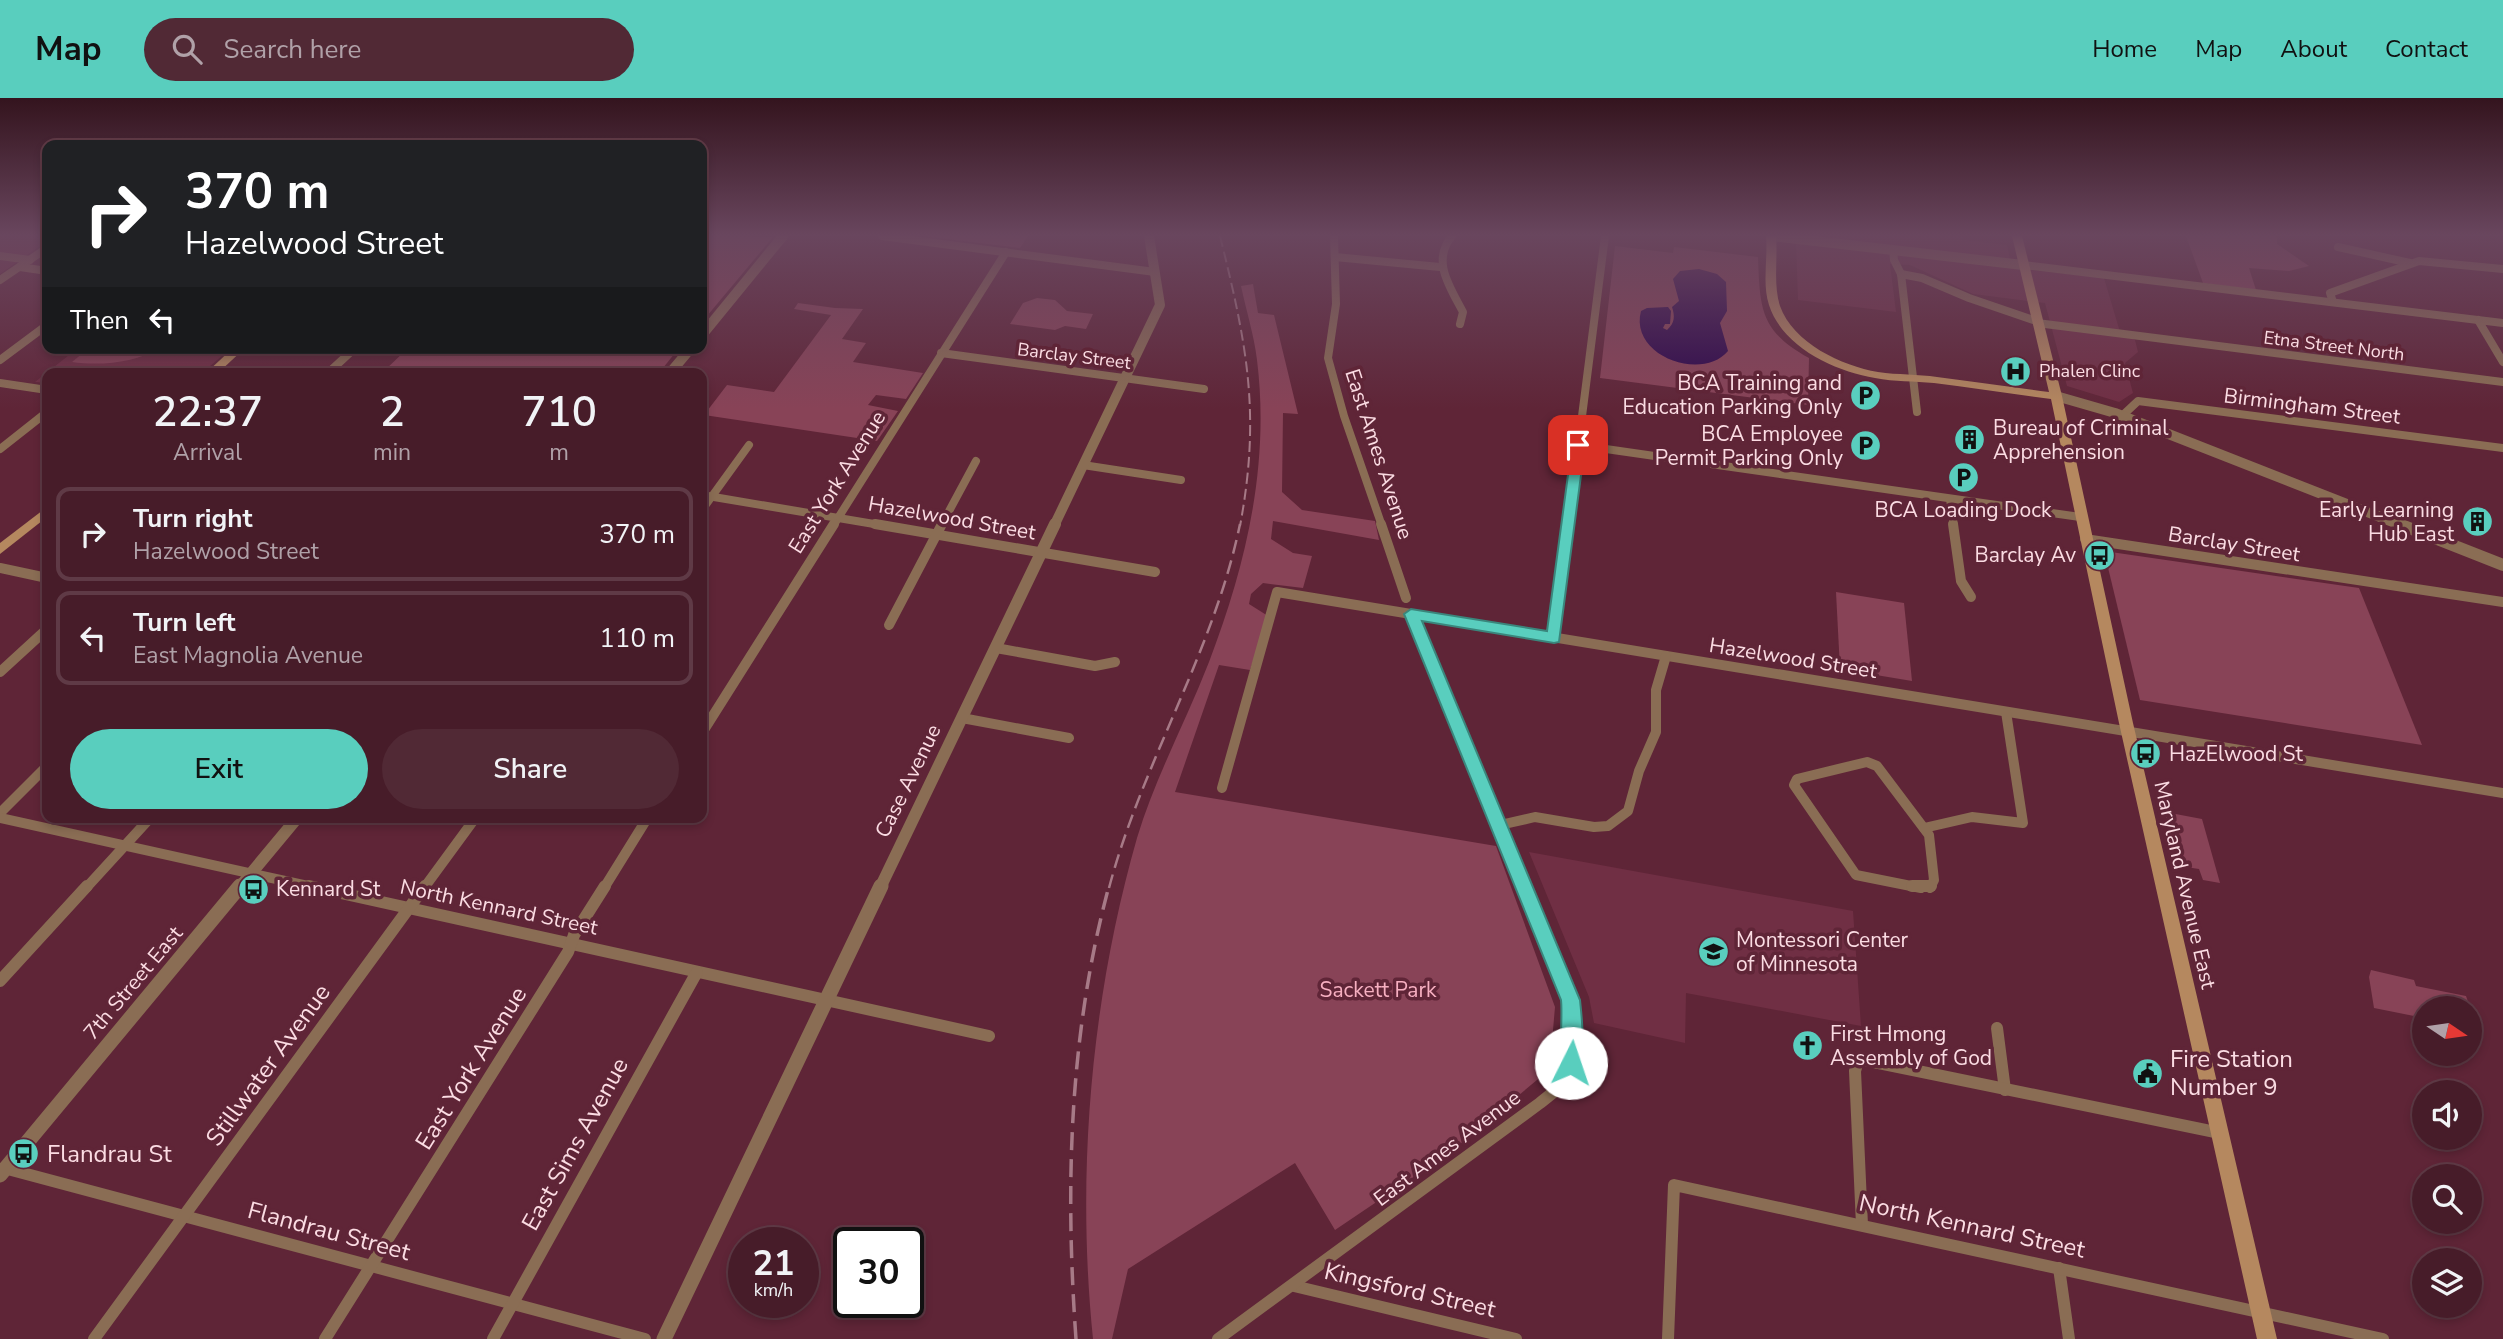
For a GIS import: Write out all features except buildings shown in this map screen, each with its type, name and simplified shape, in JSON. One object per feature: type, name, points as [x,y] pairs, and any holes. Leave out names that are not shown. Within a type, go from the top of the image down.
[{"type":"main road","points":[[1774,294],[1774,304],[1780,318],[1792,335],[1809,348],[1842,365],[1897,379],[1912,377]]},
{"type":"main road","points":[[1783,294],[1784,305],[1790,319],[1819,344],[1842,356],[1912,377],[2056,396]]},
{"type":"main road","name":"Maryland Avenue East","points":[[2026,294],[2056,396],[2128,733],[2267,1339]]},
{"type":"main road","points":[[217,368],[233,354]]},
{"type":"main road","points":[[0,550],[42,515]]},
{"type":"street","points":[[707,329],[736,294]]},
{"type":"street","name":"East York Avenue","points":[[707,725],[979,294]]},
{"type":"street","name":"Case Avenue","points":[[664,1339],[1160,305],[1158,294]]},
{"type":"street","name":"East Ames Avenue","points":[[1336,294],[1328,358],[1344,416],[1406,598]]},
{"type":"street","points":[[1454,294],[1463,312],[1460,324]]},
{"type":"street","points":[[1554,638],[1598,294]]},
{"type":"street","points":[[1903,294],[1917,412]]},
{"type":"street","name":"Etna Street North","points":[[1960,294],[2023,314],[2036,322],[2503,382]]},
{"type":"street","points":[[2265,294],[2503,323]]},
{"type":"street","points":[[2330,294],[2333,302]]},
{"type":"street","points":[[1996,306],[2027,305]]},
{"type":"street","points":[[2478,320],[2503,362]]},
{"type":"street","points":[[0,360],[42,329]]},
{"type":"street","name":"Barclay Street","points":[[941,353],[1204,389]]},
{"type":"street","points":[[333,368],[349,354]]},
{"type":"street","points":[[674,368],[686,354]]},
{"type":"street","points":[[0,383],[42,389]]},
{"type":"street","points":[[2056,396],[2087,402],[2123,415],[2180,440],[2503,565]]},
{"type":"street","name":"Birmingham Street","points":[[2123,415],[2138,401],[2503,448]]},
{"type":"street","points":[[0,449],[42,416]]},
{"type":"street","points":[[707,495],[749,445]]},
{"type":"street","points":[[1578,445],[2080,517]]},
{"type":"street","points":[[889,625],[976,461]]},
{"type":"street","points":[[1083,465],[1181,480]]},
{"type":"street","name":"Hazelwood Street","points":[[707,496],[1155,572]]},
{"type":"street","points":[[1950,499],[1961,581],[1970,597]]},
{"type":"street","name":"Barclay Street","points":[[2085,539],[2503,602]]},
{"type":"street","points":[[0,568],[42,577]]},
{"type":"street","name":"Hazelwood Street","points":[[1222,788],[1277,592],[2503,793]]},
{"type":"street","name":"East Ames Avenue","points":[[1218,1339],[1294,1286],[1561,1086],[1571,1063],[1571,1000],[1411,614]]},
{"type":"street","points":[[0,672],[42,634]]},
{"type":"street","points":[[996,648],[1095,666],[1115,662]]},
{"type":"street","points":[[1500,825],[1535,817],[1608,827],[1628,811],[1639,771],[1656,732],[1656,690],[1666,656]]},
{"type":"street","points":[[1924,828],[1972,817],[2023,822],[2006,712]]},
{"type":"street","points":[[962,718],[1069,738]]},
{"type":"street","points":[[1862,763],[1872,764],[1878,768],[1924,828],[1931,842],[1934,880],[1930,888],[1856,875],[1844,862],[1794,782],[1801,777],[1862,763]]},
{"type":"street","points":[[0,816],[42,771]]},
{"type":"street","name":"North Kennard Street","points":[[0,816],[989,1036]]},
{"type":"street","points":[[0,981],[145,823]]},
{"type":"street","name":"7th Street East","points":[[2,1170],[293,823]]},
{"type":"street","name":"Stillwater Avenue","points":[[94,1339],[472,823]]},
{"type":"street","name":"East York Avenue","points":[[325,1339],[645,823]]},
{"type":"street","name":"East Sims Avenue","points":[[493,1339],[697,972]]},
{"type":"street","points":[[1997,1028],[2005,1090]]},
{"type":"street","points":[[1862,1225],[1855,1071],[1858,1061],[1872,1061],[2220,1133]]},
{"type":"street","name":"Flandrau Street","points":[[2,1170],[645,1339]]},
{"type":"street","name":"North Kennard Street","points":[[1668,1339],[1674,1185],[2383,1339]]},
{"type":"street","points":[[2059,1268],[2068,1339]]},
{"type":"street","name":"Kingsford Street","points":[[1294,1286],[1516,1339]]},
{"type":"shaded area","points":[[1677,294],[1726,294],[1727,311],[1720,323],[1728,351],[1716,360],[1702,364],[1670,360],[1656,352],[1646,341],[1640,327],[1641,311],[1668,307],[1671,311],[1670,324],[1665,324],[1663,328],[1667,330],[1674,319],[1672,307],[1679,301]]},
{"type":"shaded area","points":[[1798,294],[1894,294],[1896,312],[1798,300]]},
{"type":"shaded area","points":[[1973,294],[2109,294],[2120,332],[2135,340],[2138,352],[2125,363],[2133,393],[2119,402],[2067,386],[2045,303]]},
{"type":"shaded area","points":[[70,354],[224,354],[208,368],[53,368]]},
{"type":"shaded area","name":"Montessori Center of Minnesota","points":[[1529,852],[1853,911],[1861,1026],[1686,993],[1685,1043],[1594,1023],[1589,997]]},
{"type":"green space","points":[[707,294],[725,294],[707,316]]},
{"type":"green space","name":"Sackett Park","points":[[1243,294],[1255,294],[1258,313],[1274,315],[1298,414],[1283,413],[1282,492],[1302,510],[1375,521],[1379,540],[1273,521],[1271,539],[1293,553],[1312,556],[1303,588],[1263,583],[1251,594],[1249,604],[1268,616],[1250,670],[1219,665],[1175,792],[1496,846],[1555,1007],[1551,1053],[1543,1075],[1452,1151],[1335,1230],[1295,1163],[1128,1269],[1112,1339],[1093,1339],[1086,1213],[1087,1150],[1098,1024],[1108,961],[1137,838],[1153,793],[1209,662],[1244,552],[1252,514],[1260,438],[1256,351]]},
{"type":"green space","points":[[1610,294],[1760,294],[1766,317],[1772,328],[1793,348],[1809,358],[1808,405],[1600,378]]},
{"type":"green space","points":[[1037,298],[1055,300],[1067,311],[1093,314],[1086,329],[1065,326],[1055,330],[1010,324],[1023,303]]},
{"type":"green space","points":[[798,303],[863,309],[842,339],[866,343],[853,362],[923,373],[906,399],[876,395],[868,405],[898,411],[877,441],[707,415],[707,411],[727,385],[774,392],[831,315],[794,309]]},
{"type":"green space","points":[[82,354],[148,354],[117,362],[72,362]]},
{"type":"green space","points":[[402,354],[674,354],[663,368],[387,368]]},
{"type":"green space","points":[[2104,551],[2359,588],[2422,745],[2140,700]]},
{"type":"green space","points":[[1836,592],[1904,603],[1912,681],[1840,669]]},
{"type":"green space","points":[[2165,812],[2202,819],[2220,883],[2203,880],[2199,869],[2179,866]]},
{"type":"green space","points":[[2371,970],[2414,980],[2416,986],[2466,996],[2412,996],[2412,1016],[2374,1008],[2369,977]]},
{"type":"railway","points":[[1233,294],[1244,346],[1250,414],[1250,449],[1240,526]]},
{"type":"railway","points":[[1109,888],[1140,796],[1213,617],[1240,524]]},
{"type":"railway","points":[[1076,1339],[1071,1225],[1073,1111],[1085,998],[1109,886]]},
{"type":"place","name":"Phalen Clinc","points":[[2016,371]]},
{"type":"place","name":"BCA Training and Education Parking Only","points":[[1865,395]]},
{"type":"place","name":"Bureau of Criminal Apprehension","points":[[1970,440]]},
{"type":"place","name":"BCA Employee Permit Parking Only","points":[[1866,446]]},
{"type":"place","name":"BCA Loading Dock","points":[[1963,478]]},
{"type":"place","name":"Early Learning Hub East","points":[[2477,522]]},
{"type":"place","name":"Barclay Av","points":[[2099,555]]},
{"type":"place","name":"HazElwood St","points":[[2146,754]]},
{"type":"place","name":"Kennard St","points":[[253,889]]},
{"type":"place","name":"Montessori Center of Minnesota","points":[[1713,952]]},
{"type":"place","name":"First Hmong Assembly of God","points":[[1807,1046]]},
{"type":"place","name":"Fire Station Number 9","points":[[2147,1073]]},
{"type":"place","name":"Flandrau St","points":[[24,1154]]},
{"type":"route","points":[[1571,1063],[1571,1000],[1411,614],[1554,638],[1578,445]]}]
